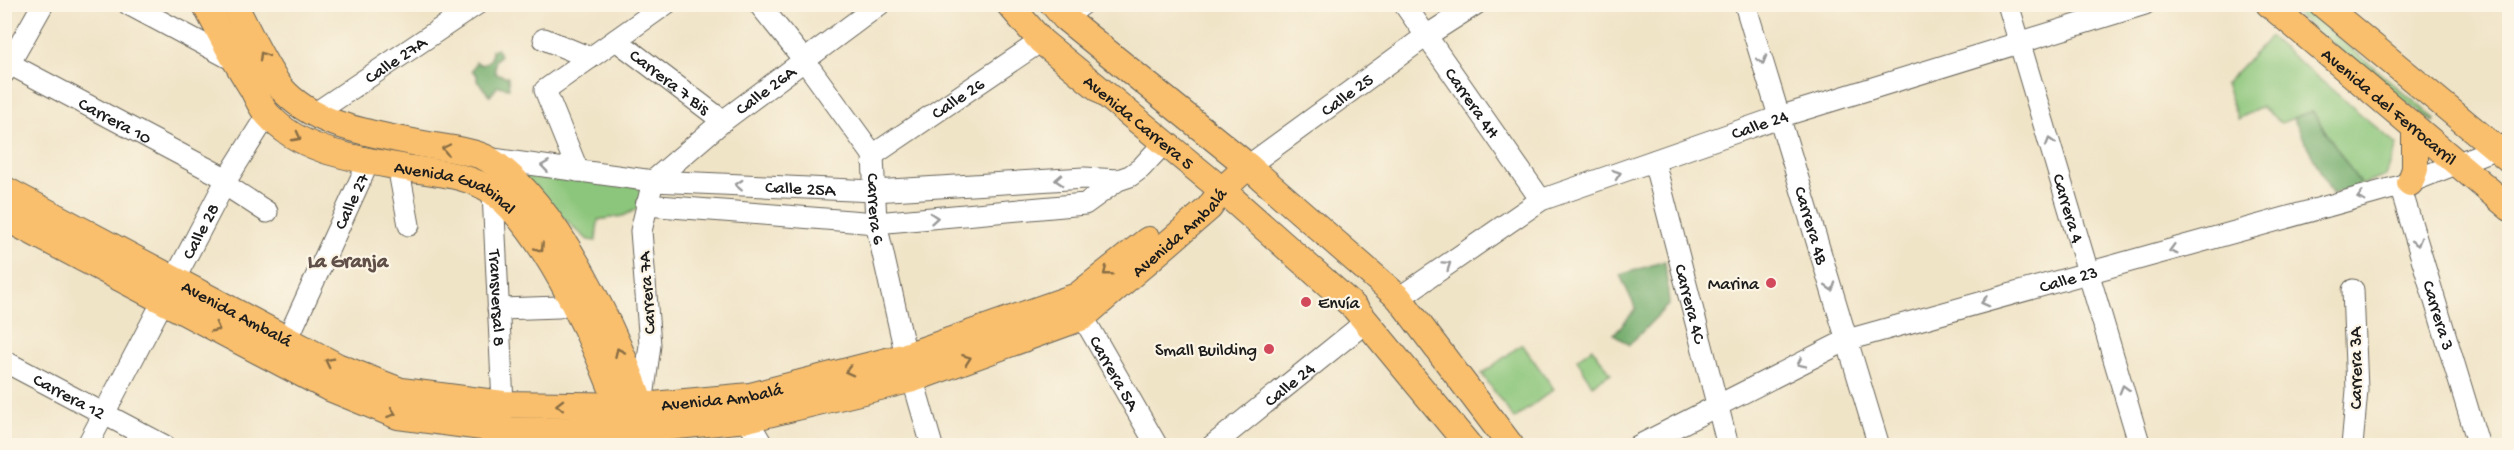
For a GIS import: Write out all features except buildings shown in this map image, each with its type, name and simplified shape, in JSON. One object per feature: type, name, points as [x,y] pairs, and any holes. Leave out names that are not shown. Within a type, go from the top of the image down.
[{"type":"main road","name":"Avenida Guabinal","points":[[205,4],[267,115],[290,135],[316,147],[369,161],[468,179],[493,193],[519,219],[558,275],[601,363],[630,406]]},
{"type":"main road","name":"Avenida Guabinal","points":[[234,4],[281,88],[314,114],[354,130],[486,158],[514,180],[542,209],[595,302],[640,438]]},
{"type":"main road","name":"Avenida Carrera 5","points":[[1010,4],[1041,41],[1222,190],[1354,307],[1469,446]]},
{"type":"main road","name":"Avenida del Ferrocarril","points":[[2268,4],[2456,165],[2510,208]]},
{"type":"main road","points":[[2322,4],[2504,151]]},
{"type":"main road","name":"Avenida Carrera 5","points":[[1067,9],[1399,298],[1511,446]]},
{"type":"main road","points":[[2405,184],[2415,169],[2415,130]]},
{"type":"main road","name":"Calle 25","points":[[1222,190],[1248,166]]},
{"type":"main road","name":"Avenida Ambalá","points":[[4,189],[327,387],[398,416],[505,438],[640,438],[747,419],[909,368],[1080,306],[1200,199],[1222,190]]},
{"type":"main road","name":"Avenida Ambalá","points":[[4,217],[286,340],[337,366],[401,391],[502,404],[630,406],[750,396],[909,368]]},
{"type":"street","points":[[6,66],[43,4]]},
{"type":"street","points":[[128,4],[237,62]]},
{"type":"street","points":[[578,171],[545,90],[666,4]]},
{"type":"street","name":"Carrera 6","points":[[759,4],[804,60],[873,155],[876,223],[909,368],[932,446]]},
{"type":"street","name":"Calle 26A","points":[[653,181],[723,122],[880,4]]},
{"type":"street","name":"Carrera 4H","points":[[1404,4],[1541,200]]},
{"type":"street","name":"Calle 25","points":[[1248,166],[1426,36],[1476,4]]},
{"type":"street","name":"Carrera 4B","points":[[1745,4],[1879,446]]},
{"type":"street","name":"Carrera 4","points":[[2008,4],[2140,446]]},
{"type":"street","name":"Calle 24","points":[[1399,298],[1541,200],[1779,117],[2145,4]]},
{"type":"street","name":"Calle 27A","points":[[314,114],[467,6]]},
{"type":"street","points":[[544,39],[590,58]]},
{"type":"street","name":"Carrera 7 Bis","points":[[616,40],[723,122]]},
{"type":"street","name":"Calle 26","points":[[873,155],[1041,41]]},
{"type":"street","name":"Carrera 10","points":[[6,66],[226,182],[267,212]]},
{"type":"street","name":"Calle 28","points":[[87,446],[226,182],[267,115]]},
{"type":"street","name":"Calle 25A","points":[[646,206],[876,223],[1085,204],[1118,180],[1130,176],[1141,168],[1164,143]]},
{"type":"street","name":"Calle 23","points":[[1638,446],[1717,403],[1847,340],[2405,184],[2456,165],[2504,151]]},
{"type":"street","name":"Calle 25A","points":[[486,158],[653,181],[874,191],[1084,178],[1118,180]]},
{"type":"street","name":"Calle 27","points":[[286,340],[369,161]]},
{"type":"street","name":"Carrera 4C","points":[[1654,161],[1728,446]]},
{"type":"street","points":[[398,166],[409,225]]},
{"type":"street","name":"Carrera 7A","points":[[630,406],[650,345],[641,231],[653,181]]},
{"type":"street","name":"Carrera 3","points":[[2405,184],[2471,444]]},
{"type":"street","name":"Transversal 8","points":[[493,193],[502,404]]},
{"type":"street","name":"Carrera 3A","points":[[2352,446],[2357,390],[2353,290]]},
{"type":"street","name":"Carrera 5A","points":[[1080,306],[1157,446]]},
{"type":"street","points":[[498,309],[560,307]]},
{"type":"street","name":"Calle 24","points":[[1212,446],[1367,321]]},
{"type":"street","name":"Carrera 12","points":[[4,361],[165,446]]},
{"type":"street","points":[[747,419],[763,446]]},
{"type":"green space","points":[[2285,5],[2300,5],[2435,119],[2434,122],[2382,86]]},
{"type":"green space","points":[[2270,37],[2397,145],[2386,176],[2361,185],[2312,111],[2281,123],[2262,107],[2238,119],[2225,84]]},
{"type":"green space","points":[[497,49],[500,55],[495,61],[495,73],[508,77],[509,88],[498,86],[490,96],[472,71],[476,62],[482,65],[491,59],[492,50]]},
{"type":"green space","points":[[2312,111],[2361,185],[2332,194],[2293,118]]},
{"type":"green space","points":[[507,162],[647,188],[641,207],[623,216],[598,220],[596,241],[588,240],[529,187]]},
{"type":"green space","points":[[1665,261],[1669,304],[1629,345],[1614,334],[1636,309],[1620,275]]},
{"type":"green space","points":[[1522,344],[1554,389],[1514,419],[1482,374]]},
{"type":"green space","points":[[1592,348],[1611,373],[1592,385],[1577,359]]},
{"type":"place","name":"Marina","points":[[1771,283]]},
{"type":"place","name":"Envía","points":[[1306,302]]},
{"type":"place","name":"Small Building","points":[[1269,349]]},
{"type":"district","name":"La Granja","points":[[348,260]]}]
